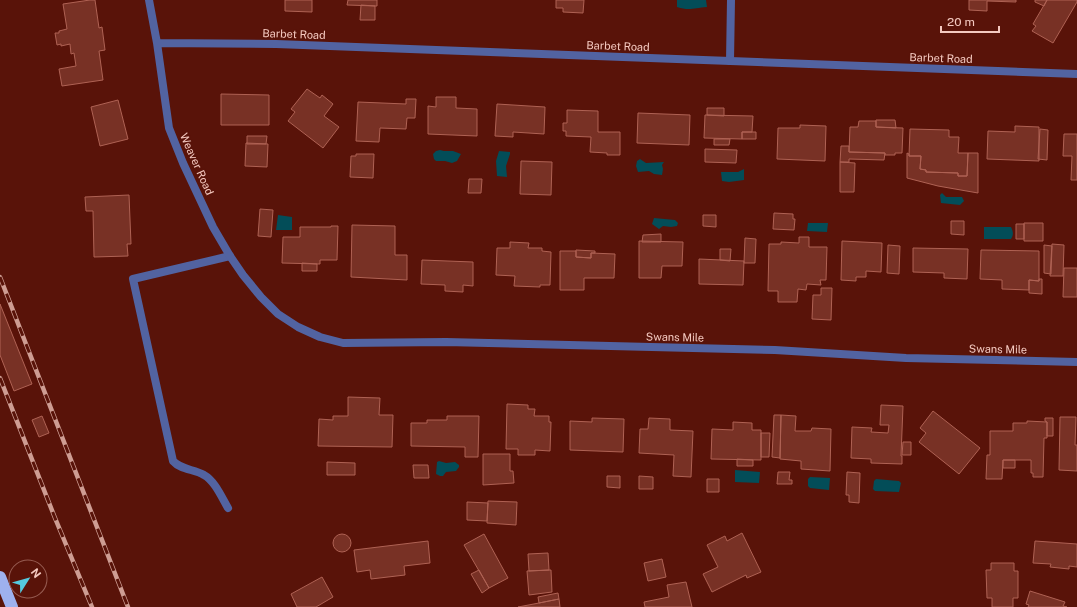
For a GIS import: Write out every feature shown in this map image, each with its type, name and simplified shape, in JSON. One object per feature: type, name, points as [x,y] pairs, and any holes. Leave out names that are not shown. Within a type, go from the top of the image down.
[{"type":"highway","points":[[0,577],[12,607]]},
{"type":"street","name":"Weaver Road","points":[[149,0],[157,43],[169,128],[183,163],[213,227],[230,256],[256,291],[278,314]]},
{"type":"street","points":[[730,61],[731,0]]},
{"type":"street","name":"Barbet Road","points":[[157,43],[276,44],[1077,74]]},
{"type":"street","points":[[228,508],[211,481],[205,475],[178,466],[173,461],[133,279],[230,256]]},
{"type":"street","name":"Swans Mile","points":[[278,314],[298,327],[320,338],[343,343],[446,342],[776,350],[906,358],[1077,362]]},
{"type":"water","points":[[677,0],[706,0],[707,7],[685,9],[677,7]]},
{"type":"water","points":[[440,150],[453,151],[461,154],[457,161],[452,163],[436,161],[433,154]]},
{"type":"water","points":[[499,151],[510,152],[506,166],[507,177],[497,176],[496,161]]},
{"type":"water","points":[[640,159],[646,163],[664,162],[662,165],[662,175],[654,174],[649,171],[638,172],[636,166],[637,161]]},
{"type":"water","points":[[744,169],[744,180],[729,182],[722,181],[721,172],[738,172]]},
{"type":"water","points":[[942,193],[946,197],[962,197],[964,201],[960,205],[941,203],[940,195]]},
{"type":"water","points":[[278,215],[292,217],[292,230],[276,230]]},
{"type":"water","points":[[654,218],[675,220],[678,223],[677,226],[663,226],[659,229],[652,224]]},
{"type":"water","points":[[808,223],[828,223],[827,232],[807,231]]},
{"type":"water","points":[[984,227],[1011,227],[1013,236],[1011,239],[984,239]]},
{"type":"water","points":[[439,461],[446,463],[455,462],[459,465],[459,467],[456,471],[446,472],[443,476],[440,476],[436,474],[437,462]]},
{"type":"water","points":[[735,470],[760,472],[759,483],[735,482]]},
{"type":"water","points":[[810,477],[830,478],[829,490],[810,488],[808,486],[808,479]]},
{"type":"water","points":[[876,479],[899,481],[901,483],[899,492],[875,491],[873,489],[874,481]]},
{"type":"building","points":[[95,0],[99,28],[102,27],[105,50],[99,51],[103,80],[62,86],[59,69],[76,66],[74,53],[71,54],[70,44],[61,46],[61,44],[57,45],[55,33],[59,33],[59,31],[67,29],[63,4]]},
{"type":"building","points":[[285,0],[312,0],[312,12],[285,11]]},
{"type":"building","points":[[348,0],[377,0],[377,6],[347,5]]},
{"type":"building","points":[[556,0],[584,0],[583,13],[563,12],[563,8],[556,8]]},
{"type":"building","points":[[969,0],[1016,0],[1016,2],[987,1],[987,11],[969,10]]},
{"type":"building","points":[[1035,0],[1047,0],[1044,6],[1035,2]]},
{"type":"building","points":[[1047,0],[1077,0],[1053,43],[1032,31],[1036,26],[1033,24]]},
{"type":"building","points":[[361,5],[375,6],[375,20],[360,20]]},
{"type":"building","points":[[307,89],[320,98],[322,95],[333,104],[324,116],[339,127],[323,148],[288,121],[295,112],[291,109]]},
{"type":"building","points":[[221,94],[269,95],[269,125],[221,125]]},
{"type":"building","points":[[436,97],[456,97],[456,108],[477,109],[477,136],[428,134],[428,106],[436,107]]},
{"type":"building","points":[[406,99],[416,99],[415,118],[407,118],[406,129],[380,128],[379,142],[356,141],[358,102],[406,104]]},
{"type":"building","points":[[118,100],[128,139],[100,146],[91,107]]},
{"type":"building","points":[[497,104],[545,107],[544,134],[513,132],[513,137],[495,136]]},
{"type":"building","points":[[707,108],[724,108],[724,116],[707,115]]},
{"type":"building","points":[[567,110],[598,111],[598,132],[620,132],[620,155],[607,155],[607,153],[590,152],[591,137],[566,136],[566,131],[563,131],[563,123],[567,123]]},
{"type":"building","points":[[638,113],[690,115],[689,145],[637,143]]},
{"type":"building","points":[[705,115],[753,116],[752,132],[742,132],[742,139],[704,138]]},
{"type":"building","points":[[876,120],[895,120],[896,128],[876,127]]},
{"type":"building","points":[[859,121],[876,121],[876,127],[903,128],[902,153],[885,155],[885,153],[849,152],[850,127],[858,127]]},
{"type":"building","points":[[800,125],[826,126],[825,161],[777,159],[778,128],[800,128]]},
{"type":"building","points":[[1015,126],[1039,127],[1039,161],[987,159],[988,131],[1015,132]]},
{"type":"building","points":[[910,129],[949,130],[949,137],[959,137],[958,153],[968,153],[967,176],[958,176],[958,173],[926,172],[926,170],[920,169],[921,156],[909,156]]},
{"type":"building","points":[[1040,129],[1048,130],[1047,160],[1038,159]]},
{"type":"building","points":[[742,132],[756,132],[756,139],[742,139]]},
{"type":"building","points":[[1064,134],[1077,134],[1077,180],[1071,180],[1072,156],[1063,156]]},
{"type":"building","points":[[247,136],[267,136],[266,144],[247,144]]},
{"type":"building","points":[[714,139],[730,139],[729,145],[714,145]]},
{"type":"building","points":[[246,143],[268,144],[267,167],[245,166]]},
{"type":"building","points":[[841,146],[849,146],[849,152],[885,153],[884,160],[849,159],[849,162],[840,162]]},
{"type":"building","points":[[705,149],[737,150],[736,163],[705,162]]},
{"type":"building","points":[[907,153],[909,156],[921,156],[920,169],[926,170],[926,172],[958,173],[958,176],[967,176],[968,153],[978,153],[978,193],[938,186],[907,178]]},
{"type":"building","points":[[356,154],[374,154],[373,178],[350,177],[351,156],[356,156]]},
{"type":"building","points":[[521,161],[552,162],[551,195],[520,194]]},
{"type":"building","points":[[840,162],[855,163],[854,192],[840,192]]},
{"type":"building","points":[[469,179],[482,179],[481,193],[468,193]]},
{"type":"building","points":[[129,195],[131,244],[127,244],[128,256],[94,257],[93,211],[86,211],[85,197]]},
{"type":"building","points":[[260,209],[273,210],[271,237],[258,236]]},
{"type":"building","points":[[774,213],[793,214],[793,219],[795,219],[794,230],[773,229]]},
{"type":"building","points":[[703,215],[716,215],[716,227],[703,226]]},
{"type":"building","points":[[951,221],[964,221],[964,235],[951,234]]},
{"type":"building","points":[[1024,223],[1043,223],[1043,241],[1024,241]]},
{"type":"building","points":[[1016,224],[1024,224],[1024,239],[1016,239]]},
{"type":"building","points":[[352,225],[395,226],[395,255],[407,255],[407,280],[351,277]]},
{"type":"building","points":[[338,226],[337,260],[320,260],[320,264],[282,263],[283,237],[300,237],[300,227]]},
{"type":"building","points":[[661,234],[661,242],[642,242],[643,235]]},
{"type":"building","points":[[799,237],[809,237],[809,247],[827,247],[826,280],[820,280],[821,285],[807,284],[806,290],[798,289],[797,302],[778,302],[778,291],[768,291],[769,244],[781,244],[781,242],[799,243]]},
{"type":"building","points":[[745,238],[756,239],[755,263],[744,263]]},
{"type":"building","points":[[639,241],[683,242],[682,266],[662,266],[661,278],[639,278]]},
{"type":"building","points":[[842,241],[882,243],[881,272],[866,271],[866,277],[856,277],[856,281],[841,280]]},
{"type":"building","points":[[510,242],[529,243],[528,248],[542,248],[542,251],[551,252],[550,285],[540,285],[540,287],[514,286],[515,276],[496,275],[497,248],[510,248]]},
{"type":"building","points":[[1052,244],[1064,245],[1063,276],[1050,276]]},
{"type":"building","points":[[888,245],[900,246],[899,274],[887,273]]},
{"type":"building","points":[[1044,245],[1052,246],[1051,274],[1044,273]]},
{"type":"building","points":[[913,248],[968,249],[967,279],[944,278],[944,273],[913,272]]},
{"type":"building","points":[[720,249],[731,249],[730,261],[720,260]]},
{"type":"building","points":[[576,250],[595,251],[595,253],[591,253],[591,258],[576,257]]},
{"type":"building","points":[[981,250],[1039,251],[1039,281],[1029,280],[1029,290],[1002,289],[1002,280],[980,279]]},
{"type":"building","points":[[560,251],[576,251],[576,257],[591,258],[591,253],[615,254],[614,278],[584,278],[584,290],[560,290]]},
{"type":"building","points":[[699,259],[744,261],[743,285],[699,284]]},
{"type":"building","points":[[422,260],[473,262],[473,286],[463,285],[463,292],[445,291],[445,285],[421,284]]},
{"type":"building","points":[[302,263],[317,264],[317,271],[302,271]]},
{"type":"building","points":[[1064,268],[1077,268],[1077,297],[1063,297]]},
{"type":"building","points":[[1039,279],[1042,279],[1042,294],[1029,293],[1029,280],[1039,281]]},
{"type":"building","points":[[821,288],[832,288],[831,320],[812,319],[813,295],[821,295]]},
{"type":"building","points":[[0,304],[32,384],[14,391],[0,355]]},
{"type":"building","points":[[348,397],[380,398],[379,415],[393,415],[392,447],[318,446],[319,419],[333,420],[333,416],[348,416]]},
{"type":"building","points":[[507,404],[528,405],[528,409],[535,409],[534,416],[549,416],[549,422],[551,422],[550,451],[535,450],[535,455],[518,455],[518,449],[506,449]]},
{"type":"building","points":[[881,405],[903,406],[902,464],[871,463],[871,459],[851,458],[852,427],[872,428],[871,432],[888,433],[889,425],[880,425]]},
{"type":"building","points":[[933,411],[980,448],[959,474],[919,442],[926,433],[920,428]]},
{"type":"building","points":[[774,415],[781,415],[780,458],[772,457]]},
{"type":"building","points":[[781,415],[796,416],[795,431],[811,431],[812,428],[831,429],[830,471],[801,469],[801,461],[780,459]]},
{"type":"building","points":[[42,416],[49,433],[39,437],[32,420]]},
{"type":"building","points":[[447,416],[479,416],[478,457],[465,457],[465,447],[411,446],[411,423],[427,423],[427,420],[447,420]]},
{"type":"building","points":[[1060,417],[1076,417],[1075,445],[1077,445],[1077,471],[1059,470]]},
{"type":"building","points":[[592,418],[624,419],[623,452],[570,450],[570,421],[592,422]]},
{"type":"building","points":[[649,418],[670,419],[670,430],[693,431],[691,477],[673,476],[674,455],[639,453],[640,429],[648,429]]},
{"type":"building","points":[[1045,418],[1053,418],[1053,436],[1047,436],[1047,422],[1045,421]]},
{"type":"building","points":[[1027,421],[1047,422],[1047,438],[1044,438],[1043,477],[1033,477],[1033,473],[1031,473],[1031,460],[1003,460],[1002,479],[986,479],[987,455],[990,455],[990,431],[1013,431],[1013,423],[1027,423]]},
{"type":"building","points":[[733,422],[752,423],[752,430],[761,430],[761,460],[711,459],[712,429],[733,430]]},
{"type":"building","points":[[761,433],[770,433],[769,457],[761,457]]},
{"type":"building","points":[[903,442],[911,442],[911,455],[902,455]]},
{"type":"building","points":[[483,454],[510,454],[510,471],[513,471],[514,483],[483,485]]},
{"type":"building","points":[[737,459],[753,460],[753,466],[737,466]]},
{"type":"building","points":[[1003,460],[1015,460],[1015,468],[1003,468]]},
{"type":"building","points":[[327,462],[355,463],[355,475],[327,475]]},
{"type":"building","points":[[413,465],[428,465],[429,478],[414,478]]},
{"type":"building","points":[[778,472],[790,472],[789,480],[792,480],[792,484],[777,484]]},
{"type":"building","points":[[847,472],[860,473],[859,503],[849,502],[849,495],[846,495]]},
{"type":"building","points":[[607,476],[620,476],[620,488],[607,487]]},
{"type":"building","points":[[639,476],[653,477],[653,489],[639,489]]},
{"type":"building","points":[[707,479],[719,479],[719,492],[707,492]]},
{"type":"building","points":[[488,501],[517,502],[516,525],[487,523]]},
{"type":"building","points":[[467,502],[488,503],[487,521],[467,520]]},
{"type":"building","points":[[742,533],[761,572],[747,578],[746,575],[712,592],[703,574],[718,567],[707,545],[725,536],[727,541]]},
{"type":"building","points":[[342,534],[348,537],[351,543],[348,549],[342,552],[336,549],[333,543],[336,537]]},
{"type":"building","points":[[484,534],[508,578],[489,588],[464,545]]},
{"type":"building","points":[[428,541],[430,563],[404,566],[405,575],[371,579],[370,570],[357,572],[354,550]]},
{"type":"building","points":[[1035,541],[1077,544],[1077,567],[1069,566],[1069,569],[1050,567],[1051,564],[1033,563]]},
{"type":"building","points":[[548,553],[549,570],[529,571],[528,554]]},
{"type":"building","points":[[662,559],[666,577],[648,581],[644,563]]},
{"type":"building","points":[[991,563],[1014,563],[1014,571],[1018,571],[1018,598],[1013,598],[1013,607],[992,607],[992,598],[987,598],[986,570],[991,570]]},
{"type":"building","points":[[479,570],[489,588],[482,593],[471,574]]},
{"type":"building","points":[[551,570],[552,592],[529,595],[527,571]]},
{"type":"building","points":[[322,577],[333,597],[316,607],[297,607],[291,594]]},
{"type":"building","points":[[686,582],[692,607],[645,607],[644,602],[669,597],[667,585]]},
{"type":"building","points":[[1030,591],[1065,602],[1063,606],[1067,607],[1028,607],[1029,605],[1026,604]]},
{"type":"building","points":[[558,593],[559,599],[539,603],[538,597]]},
{"type":"building","points":[[559,599],[560,607],[518,607],[539,603]]},
{"type":"railway","points":[[0,277],[128,607]]},
{"type":"railway","points":[[0,378],[92,607]]}]
